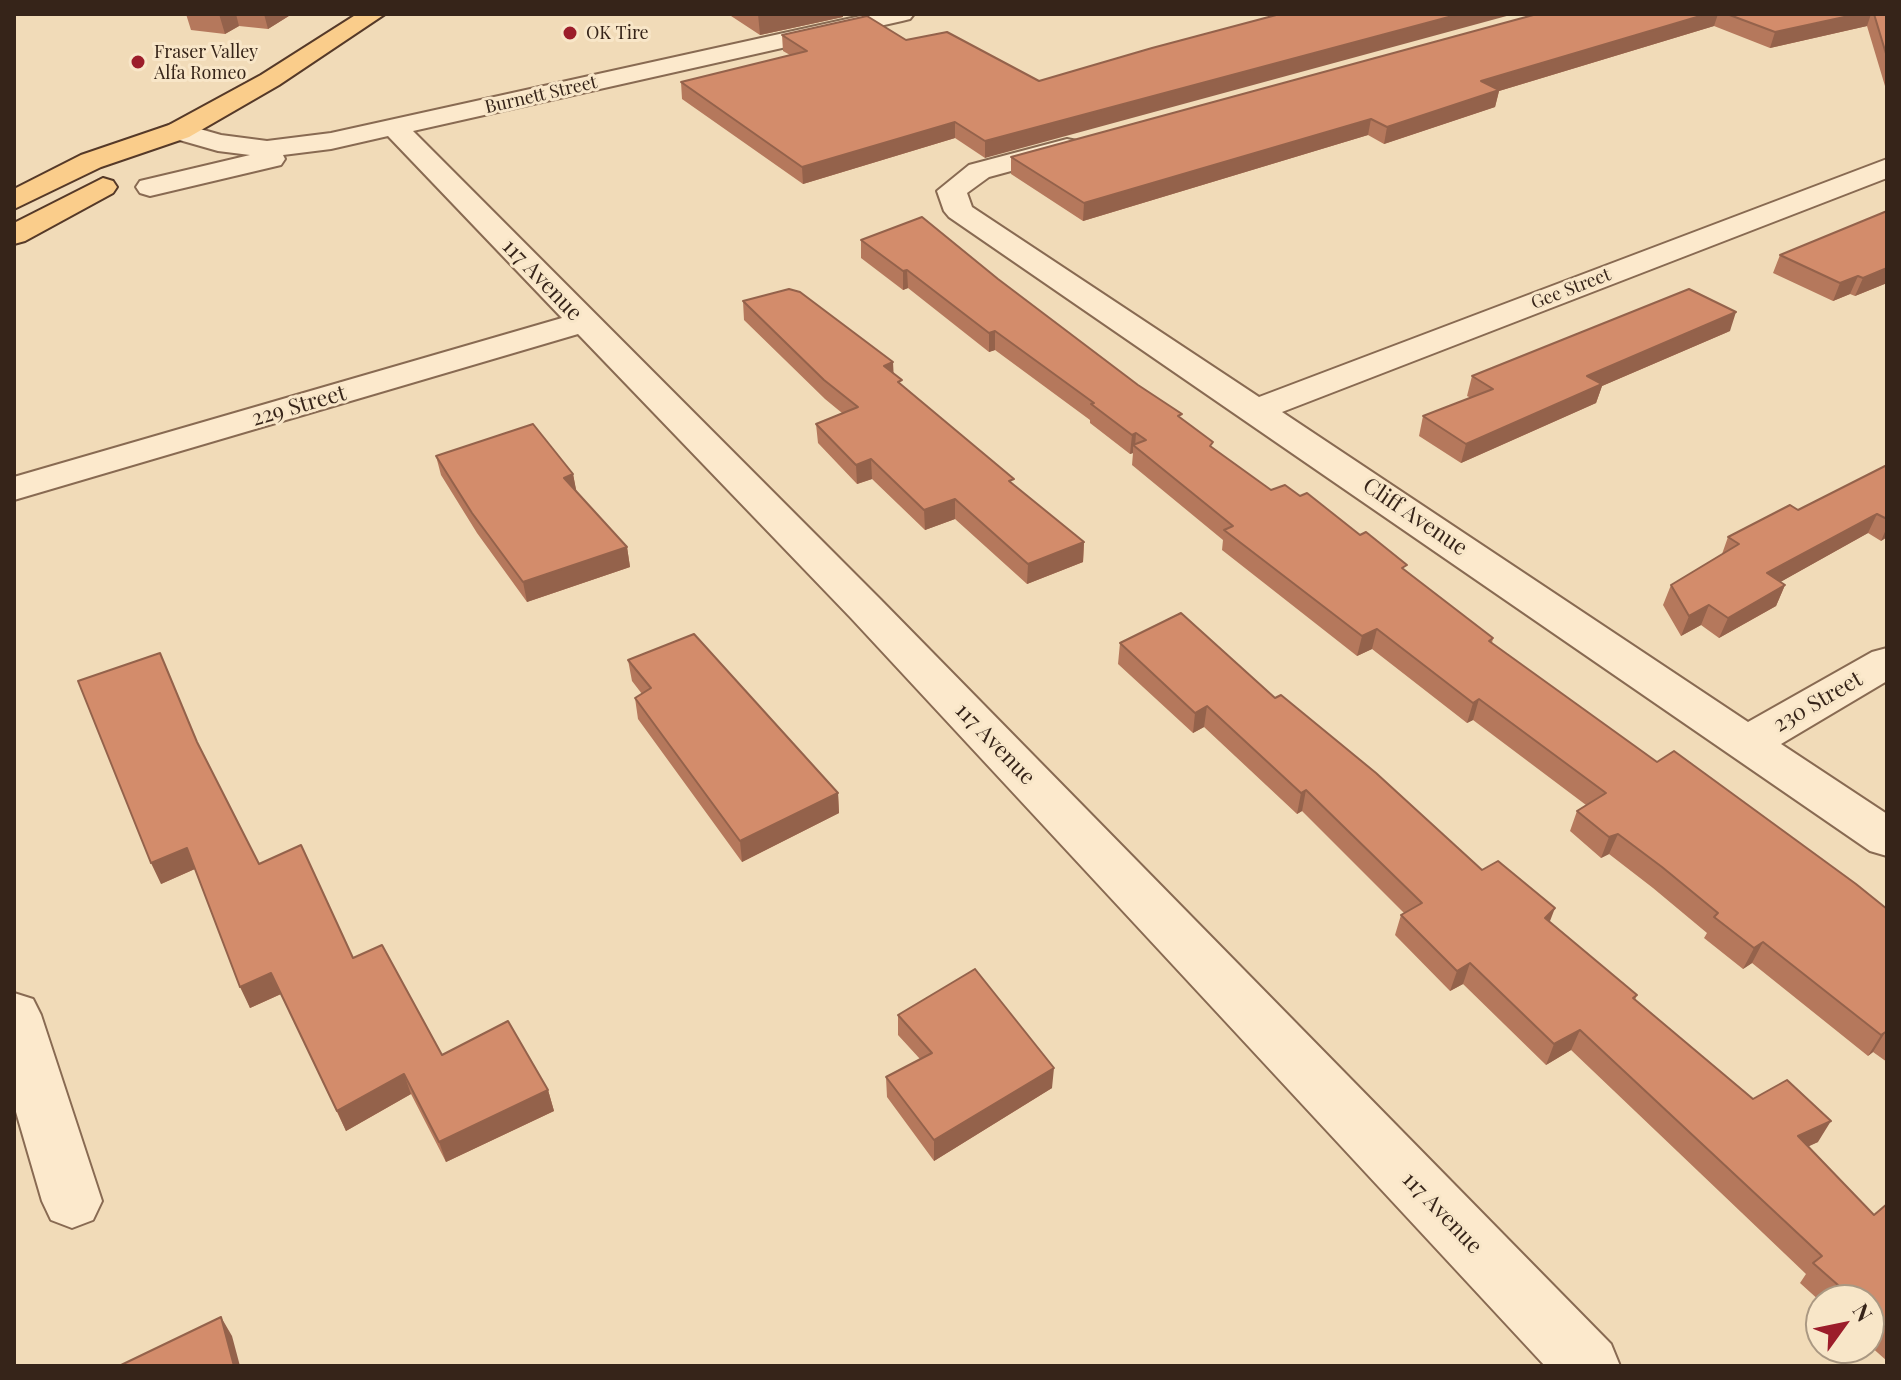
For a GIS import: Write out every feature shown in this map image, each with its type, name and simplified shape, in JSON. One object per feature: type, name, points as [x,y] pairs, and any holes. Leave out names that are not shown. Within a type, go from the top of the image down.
[{"type":"main road","points":[[14,200],[91,161],[179,131],[270,80],[373,14]]},
{"type":"main road","points":[[14,235],[136,169],[179,131]]},
{"type":"street","name":"Burnett Street","points":[[179,131],[218,143],[267,149],[331,141],[902,14]]},
{"type":"street","name":"117 Avenue","points":[[395,128],[888,632],[1588,1366]]},
{"type":"street","points":[[150,187],[247,166],[331,141]]},
{"type":"street","name":"Cliff Avenue","points":[[1085,142],[979,171],[952,191],[959,211],[1887,838]]},
{"type":"street","name":"Gee Street","points":[[1256,410],[1887,168]]},
{"type":"street","name":"229 Street","points":[[14,489],[583,322]]},
{"type":"street","name":"230 Street","points":[[1749,742],[1887,662]]},
{"type":"street","points":[[14,1015],[72,1201]]},
{"type":"building","points":[[1280,14],[1460,14],[985,141],[955,122],[802,167],[681,82],[807,51],[782,35],[867,16],[906,40],[947,32],[1039,81]]},
{"type":"building","points":[[1537,14],[1707,14],[1481,81],[1499,90],[1387,127],[1371,119],[1084,203],[1011,157]]},
{"type":"building","points":[[1727,14],[1858,14],[1775,32]]},
{"type":"building","points":[[1874,14],[1887,14],[1887,57]]},
{"type":"building","points":[[1887,211],[1887,268],[1863,278],[1858,276],[1840,283],[1780,255]]},
{"type":"building","points":[[922,217],[998,279],[1138,385],[1182,414],[1178,416],[1213,442],[1210,446],[1271,490],[1285,485],[1300,496],[1307,493],[1360,535],[1366,532],[1407,565],[1402,568],[1493,638],[1489,641],[1657,762],[1674,751],[1887,909],[1887,1031],[1881,1035],[1763,942],[1754,948],[1714,917],[1718,913],[1662,867],[1618,834],[1609,837],[1577,811],[1606,793],[1479,699],[1473,703],[1377,629],[1362,636],[1224,530],[1233,526],[1133,445],[1146,440],[1136,433],[1132,435],[1091,404],[1094,403],[995,331],[989,333],[907,270],[903,271],[861,240]]},
{"type":"building","points":[[789,289],[800,292],[893,362],[884,366],[902,380],[898,382],[1014,479],[1009,481],[1084,542],[1028,564],[955,499],[924,510],[871,459],[856,465],[816,424],[858,407],[824,380],[743,301]]},
{"type":"building","points":[[1689,289],[1736,312],[1587,376],[1602,384],[1466,444],[1423,416],[1493,389],[1472,376]]},
{"type":"building","points":[[533,424],[573,474],[564,478],[627,547],[523,582],[472,513],[436,456]]},
{"type":"building","points":[[1887,465],[1887,519],[1877,514],[1767,573],[1785,585],[1728,618],[1709,605],[1689,616],[1671,585],[1739,544],[1728,537],[1790,505],[1798,510]]},
{"type":"building","points":[[1181,613],[1275,698],[1281,695],[1376,773],[1482,870],[1498,861],[1555,908],[1545,918],[1637,995],[1633,998],[1753,1099],[1787,1080],[1831,1121],[1798,1136],[1874,1215],[1887,1204],[1887,1328],[1885,1284],[1837,1284],[1813,1263],[1822,1256],[1580,1030],[1554,1044],[1470,963],[1457,971],[1401,915],[1422,903],[1306,790],[1301,793],[1207,706],[1195,713],[1120,643]]},
{"type":"building","points":[[694,634],[838,793],[740,841],[635,698],[651,688],[628,660]]},
{"type":"building","points":[[160,653],[197,742],[259,864],[301,845],[353,958],[382,945],[442,1055],[508,1021],[548,1090],[439,1142],[404,1074],[337,1111],[271,973],[240,987],[187,848],[151,863],[78,681]]},
{"type":"building","points":[[975,969],[1054,1068],[934,1140],[886,1077],[932,1053],[898,1015]]},
{"type":"building","points":[[221,1317],[234,1366],[119,1366]]},
{"type":"place","name":"OK Tire","points":[[570,33]]},
{"type":"place","name":"Fraser Valley Alfa Romeo","points":[[138,62]]}]
